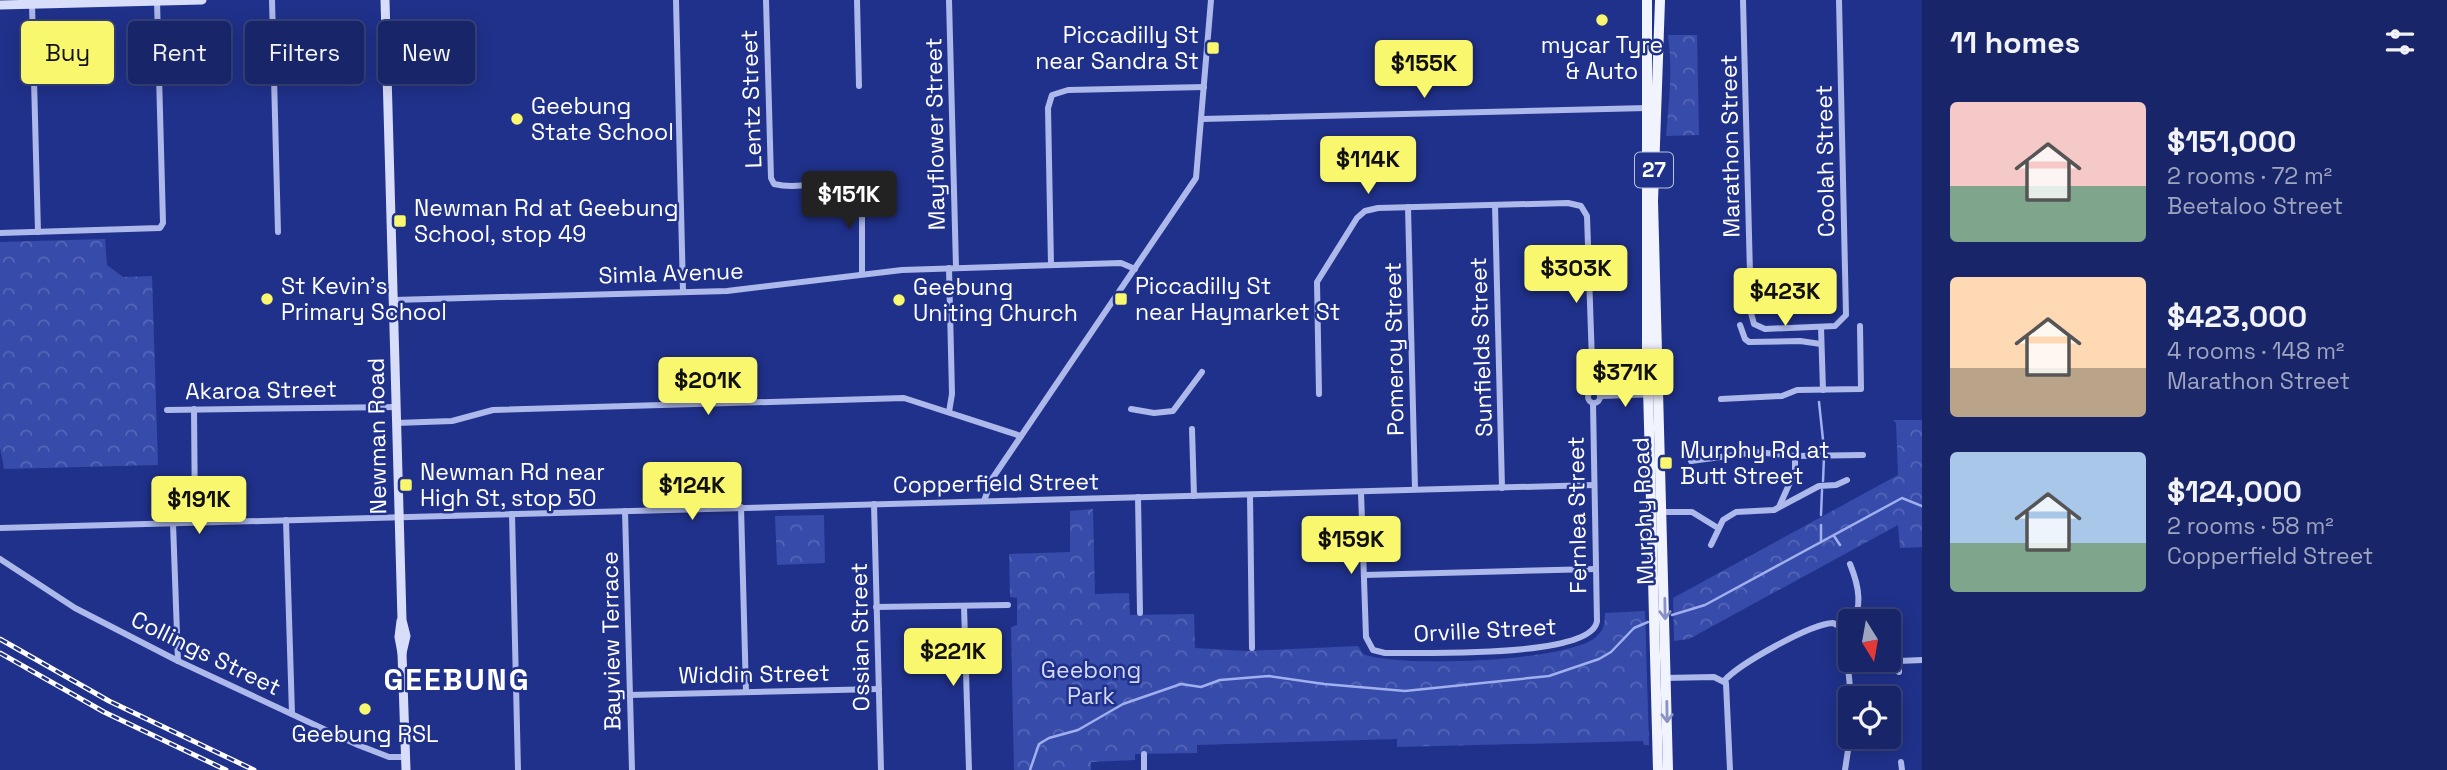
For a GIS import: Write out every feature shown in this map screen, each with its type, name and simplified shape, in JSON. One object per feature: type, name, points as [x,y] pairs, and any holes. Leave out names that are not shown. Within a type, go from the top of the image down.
[{"type":"main road","points":[[0,5],[202,0]]},
{"type":"main road","name":"Newman Road","points":[[385,0],[402,620],[399,637],[402,653],[405,770]]},
{"type":"main road","name":"Murphy Road","points":[[1647,0],[1654,395],[1663,512],[1668,770]]},
{"type":"main road","name":"Murphy Road","points":[[1658,770],[1655,678],[1653,178],[1660,0]]},
{"type":"street","points":[[272,0],[278,232]]},
{"type":"street","points":[[677,0],[683,292]]},
{"type":"street","name":"Lentz Street","points":[[766,0],[772,181],[782,186],[813,185],[847,174],[858,178],[861,186],[862,274]]},
{"type":"street","points":[[856,0],[859,86]]},
{"type":"street","name":"Mayflower Street","points":[[949,0],[952,267],[952,394],[949,412]]},
{"type":"street","points":[[984,501],[992,479],[1196,178],[1210,0]]},
{"type":"street","name":"Marathon Street","points":[[1743,0],[1751,317],[1756,326],[1765,329],[1835,326],[1844,320]]},
{"type":"street","name":"Coolah Street","points":[[1839,0],[1847,311],[1844,320]]},
{"type":"street","points":[[0,233],[160,228],[163,223],[157,1]]},
{"type":"street","points":[[32,5],[38,232]]},
{"type":"street","points":[[1052,95],[1069,90],[1205,87]]},
{"type":"street","points":[[1046,89],[1052,95]]},
{"type":"street","points":[[1051,265],[1048,108],[1052,95]]},
{"type":"street","points":[[1202,119],[1647,108]]},
{"type":"street","points":[[1319,394],[1316,288],[1319,276],[1360,215],[1378,208],[1568,203],[1584,207],[1588,220],[1593,391],[1601,396],[1654,395]]},
{"type":"street","name":"Sunfields Street","points":[[1495,205],[1502,488]]},
{"type":"street","name":"Pomeroy Street","points":[[1408,207],[1415,489]]},
{"type":"street","name":"Simla Avenue","points":[[393,300],[727,291],[862,274],[952,267],[1121,263],[1135,269]]},
{"type":"street","points":[[1740,325],[1745,339],[1749,342],[1821,344]]},
{"type":"street","points":[[1721,399],[1861,389],[1860,326]]},
{"type":"street","points":[[1821,327],[1823,390]]},
{"type":"street","points":[[1131,409],[1154,413],[1173,411],[1202,372]]},
{"type":"street","name":"Fernlea Street","points":[[1593,391],[1588,397],[1593,403],[1596,627]]},
{"type":"street","points":[[1593,403],[1601,396]]},
{"type":"street","points":[[396,423],[452,421],[493,410],[904,398],[1021,436]]},
{"type":"street","name":"Akaroa Street","points":[[167,410],[397,407]]},
{"type":"street","points":[[194,409],[195,522]]},
{"type":"street","points":[[1192,429],[1194,496]]},
{"type":"street","points":[[1691,461],[1757,452],[1795,456],[1863,455]]},
{"type":"street","points":[[1779,507],[1795,471],[1795,456]]},
{"type":"street","points":[[1711,545],[1723,520],[1736,512],[1779,507],[1819,486],[1836,485],[1847,480]]},
{"type":"street","name":"Copperfield Street","points":[[0,528],[1594,485]]},
{"type":"street","points":[[1361,492],[1364,575],[1596,569]]},
{"type":"street","points":[[1250,495],[1252,648]]},
{"type":"street","points":[[1138,497],[1140,613]]},
{"type":"street","name":"Ossian Street","points":[[874,503],[881,770]]},
{"type":"street","points":[[741,507],[746,692]]},
{"type":"street","name":"Bayview Terrace","points":[[625,511],[632,770]]},
{"type":"street","points":[[1663,512],[1692,512],[1718,528]]},
{"type":"street","points":[[512,514],[518,770]]},
{"type":"street","points":[[286,520],[292,713]]},
{"type":"street","points":[[173,523],[178,661]]},
{"type":"street","name":"Collings Street","points":[[0,559],[75,608],[178,661],[383,755],[405,757]]},
{"type":"street","points":[[1850,564],[1858,593],[1857,609]]},
{"type":"street","name":"Orville Street","points":[[1364,575],[1366,637],[1371,648],[1385,653],[1547,648],[1584,638],[1596,627]]},
{"type":"street","points":[[876,607],[1008,604]]},
{"type":"street","points":[[964,606],[969,770]]},
{"type":"street","points":[[1724,681],[1737,669],[1803,633],[1828,623],[1838,626]]},
{"type":"street","points":[[1901,661],[1922,660]]},
{"type":"street","points":[[1655,678],[1709,676],[1724,681],[1728,691],[1730,770]]},
{"type":"street","name":"Widdin Street","points":[[629,695],[878,689]]},
{"type":"street","points":[[1845,770],[1848,749]]},
{"type":"street","points":[[1144,754],[1144,770]]},
{"type":"green space","points":[[1668,35],[1697,35],[1699,135],[1666,136],[1670,74]]},
{"type":"green space","points":[[105,239],[107,265],[123,277],[152,276],[158,465],[4,469],[0,448],[0,242]]},
{"type":"green space","points":[[1893,420],[1922,420],[1922,547],[1900,548],[1898,525],[1689,639],[1674,641],[1673,598],[1898,475],[1896,423]]},
{"type":"green space","name":"Geebong Park","points":[[1093,509],[1095,594],[1129,593],[1130,615],[1194,614],[1195,648],[1247,651],[1358,646],[1363,654],[1410,661],[1519,657],[1553,652],[1596,637],[1604,626],[1605,613],[1645,611],[1649,745],[1644,745],[1643,741],[1397,747],[1397,739],[1197,745],[1197,753],[1135,754],[1135,760],[1091,762],[1091,770],[1014,770],[1011,627],[1017,625],[1017,598],[1010,597],[1009,554],[1070,552],[1070,511]]},
{"type":"green space","points":[[824,515],[825,563],[777,565],[775,516]]},
{"type":"waterway","points":[[1819,402],[1824,449]]},
{"type":"waterway","points":[[1823,481],[1824,457]]},
{"type":"waterway","points":[[1821,515],[1822,490]]},
{"type":"waterway","points":[[1672,615],[1705,605],[1902,498],[1922,506]]},
{"type":"waterway","points":[[1821,525],[1821,542]]},
{"type":"waterway","points":[[1834,536],[1840,545]]},
{"type":"waterway","points":[[1030,770],[1039,744],[1049,738],[1078,730],[1123,704],[1181,684],[1201,687],[1220,680],[1269,676],[1405,691],[1549,676],[1599,659],[1611,652],[1634,628],[1648,622]]},
{"type":"railway","points":[[0,639],[109,701],[254,770]]},
{"type":"railway","points":[[0,653],[104,712],[226,770]]},
{"type":"place","name":"mycar Tyre & Auto","points":[[1602,20]]},
{"type":"place","name":"Piccadilly St near Sandra St","points":[[1213,48]]},
{"type":"place","name":"Geebung State School","points":[[517,119]]},
{"type":"place","name":"Newman Rd at Geebung School, stop 49","points":[[400,221]]},
{"type":"place","name":"St Kevin's Primary School","points":[[267,299]]},
{"type":"place","name":"Piccadilly St near Haymarket St","points":[[1121,299]]},
{"type":"place","name":"Geebung Uniting Church","points":[[899,300]]},
{"type":"place","name":"Murphy Rd at Butt Street","points":[[1666,463]]},
{"type":"place","name":"Newman Rd near High St, stop 50","points":[[406,485]]},
{"type":"place","name":"Geebung RSL","points":[[365,709]]},
{"type":"district","name":"GEEBUNG","points":[[457,680]]}]
